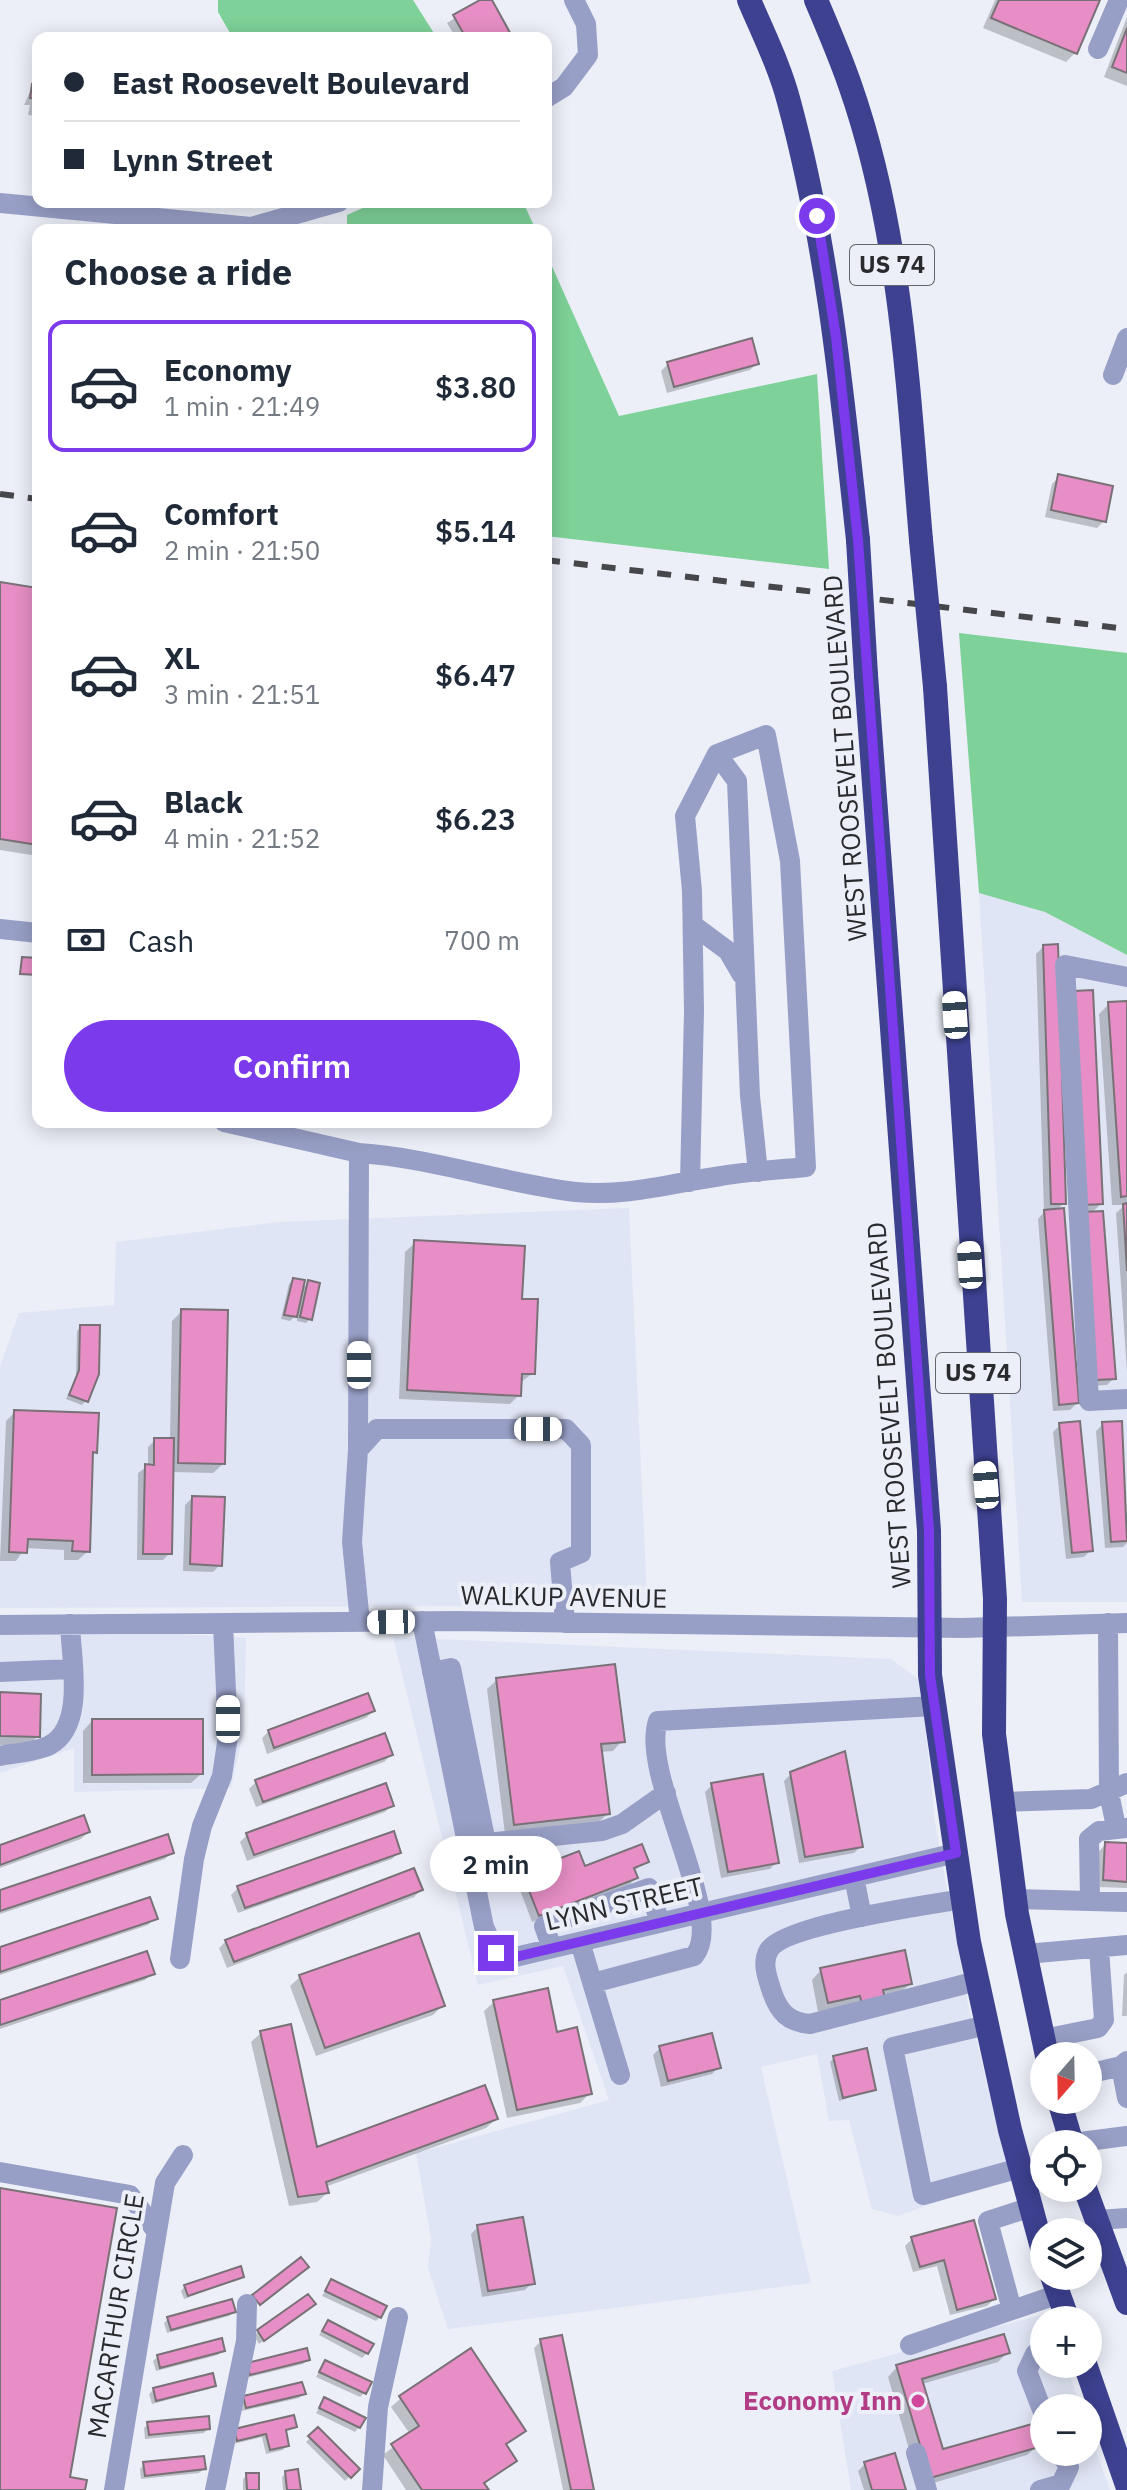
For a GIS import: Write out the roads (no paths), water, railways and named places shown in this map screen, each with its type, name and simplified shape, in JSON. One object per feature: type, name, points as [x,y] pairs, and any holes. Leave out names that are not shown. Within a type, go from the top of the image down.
[{"type":"highway","name":"WEST ROOSEVELT BOULEVARD","points":[[749,0],[788,99],[817,216],[836,337],[858,540],[929,1531],[935,1706],[977,1981],[1034,2218]]},
{"type":"highway","name":"US 74","points":[[816,0],[851,86],[877,183],[900,311],[935,687],[995,1626],[994,1734],[1015,1899],[1044,2042]]},
{"type":"highway","points":[[1102,2233],[1126,2296]]},
{"type":"highway","points":[[1102,2426],[1127,2485]]},
{"type":"street","points":[[552,94],[564,87],[588,55],[586,24],[574,0]]},
{"type":"street","points":[[1098,49],[1119,0]]},
{"type":"street","points":[[0,203],[32,206]]},
{"type":"street","points":[[52,208],[220,224]]},
{"type":"street","points":[[262,224],[318,208]]},
{"type":"street","points":[[1113,375],[1127,338]]},
{"type":"street","points":[[298,1129],[359,1153],[396,1155],[576,1192],[623,1194],[806,1167],[790,861],[766,735],[717,754],[685,816],[693,925],[690,1182]]},
{"type":"street","points":[[717,754],[737,781],[750,1096],[758,1172]]},
{"type":"street","points":[[693,925],[728,951],[744,978]]},
{"type":"street","points":[[0,929],[32,932]]},
{"type":"street","points":[[1127,977],[1065,965],[1089,1401],[1127,1399]]},
{"type":"street","points":[[359,1153],[358,1450],[352,1542],[360,1622]]},
{"type":"street","points":[[358,1450],[377,1429],[566,1429],[581,1445],[584,1506],[581,1553],[560,1562],[565,1623]]},
{"type":"street","name":"WALKUP AVENUE","points":[[0,1625],[422,1621],[930,1628],[1117,1623]]},
{"type":"street","name":"LYNN STREET","points":[[422,1621],[432,1672],[477,1844],[484,1927],[496,1953],[511,1958],[956,1853]]},
{"type":"street","points":[[1090,1901],[1089,1839],[1099,1831],[1121,1828],[1117,1623]]},
{"type":"street","points":[[0,1756],[50,1745],[66,1729],[73,1710],[70,1624]]},
{"type":"street","points":[[180,1959],[194,1859],[202,1826],[222,1776],[226,1749],[228,1701],[223,1624]]},
{"type":"street","points":[[0,1672],[71,1669]]},
{"type":"street","points":[[593,1983],[694,1956],[704,1937],[694,1880],[666,1793],[654,1734],[658,1721],[665,1718],[935,1706]]},
{"type":"street","points":[[1003,1802],[1091,1799],[1118,1788]]},
{"type":"street","points":[[477,1844],[602,1831],[622,1824],[666,1793]]},
{"type":"street","points":[[854,1877],[862,1917]]},
{"type":"street","points":[[552,1948],[544,1926],[649,1888],[660,1923]]},
{"type":"street","points":[[963,1899],[862,1917],[778,1939],[767,1953],[765,1972],[777,2006],[793,2022],[810,2024],[876,2010],[977,1981]]},
{"type":"street","points":[[1015,1899],[1127,1902]]},
{"type":"street","points":[[580,1942],[620,2075]]},
{"type":"street","points":[[1026,1954],[1127,1945]]},
{"type":"street","points":[[1061,2042],[1098,2028],[1104,2020],[1099,1949]]},
{"type":"street","points":[[987,2025],[893,2047],[923,2195],[1020,2168]]},
{"type":"street","points":[[1102,2070],[1124,2064],[1127,2098]]},
{"type":"street","points":[[1102,2140],[1127,2136]]},
{"type":"street","name":"MACARTHUR CIRCLE","points":[[114,2490],[165,2183],[183,2155]]},
{"type":"street","points":[[0,2172],[130,2195],[156,2231]]},
{"type":"street","points":[[1012,2310],[988,2221],[1031,2207]]},
{"type":"street","points":[[1102,2220],[1127,2218]]},
{"type":"street","points":[[910,2345],[1012,2310],[1046,2290]]},
{"type":"street","points":[[215,2490],[246,2341],[247,2304]]},
{"type":"street","points":[[372,2490],[378,2407],[398,2317]]},
{"type":"street","points":[[1030,2365],[1027,2371],[1036,2394]]},
{"type":"street","points":[[916,2453],[927,2490]]},
{"type":"street","points":[[1040,2490],[1061,2484],[1068,2466]]},
{"type":"railway","points":[[0,494],[32,498]]},
{"type":"railway","points":[[552,561],[1127,629]]},
{"type":"place","name":"Economy Inn","points":[[918,2401]]}]
